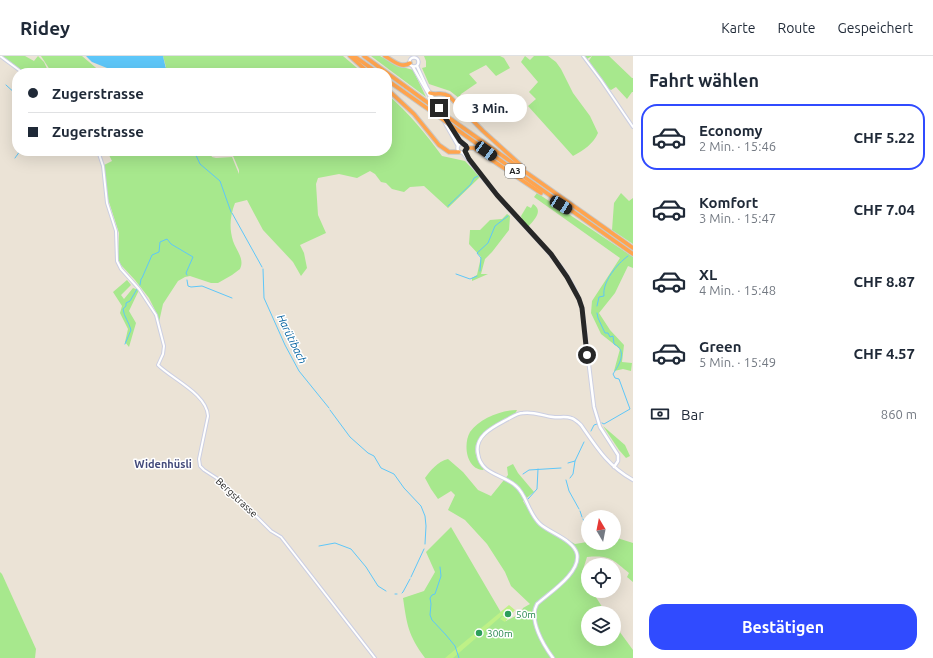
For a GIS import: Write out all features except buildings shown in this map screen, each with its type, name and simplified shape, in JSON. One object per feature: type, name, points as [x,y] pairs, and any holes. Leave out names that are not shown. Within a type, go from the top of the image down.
[{"type":"highway","points":[[350,56],[363,68]]},
{"type":"highway","points":[[354,56],[371,68]]},
{"type":"highway","name":"A3","points":[[364,56],[380,68]]},
{"type":"highway","points":[[385,56],[403,66],[412,59]]},
{"type":"highway","name":"A3","points":[[392,77],[633,248]]},
{"type":"highway","name":"A3","points":[[392,84],[633,254]]},
{"type":"highway","points":[[430,93],[444,93],[450,96],[491,139],[538,181]]},
{"type":"highway","points":[[392,94],[414,114],[439,145],[449,152],[464,151],[474,148],[572,212]]},
{"type":"main road","points":[[464,151],[466,146],[462,144],[452,130],[430,93],[417,66],[419,61],[412,59],[413,67],[458,146],[464,151],[500,198],[551,254],[567,277],[579,299],[582,308],[594,407],[600,427],[618,454],[618,461],[614,467]]},
{"type":"main road","points":[[413,67],[417,66]]},
{"type":"main road","points":[[458,146],[462,144]]},
{"type":"main road","points":[[553,658],[540,637],[534,612],[537,604],[572,572],[577,562],[577,553],[566,541],[546,529],[537,521],[530,511],[518,487],[485,468],[480,462],[478,455],[478,443],[483,435],[492,428],[521,413],[569,418],[576,420],[581,425],[600,453],[614,467],[633,480]]},
{"type":"street","points":[[0,56],[16,68]]},
{"type":"street","points":[[583,56],[615,99],[633,127]]},
{"type":"street","name":"Bergstrasse","points":[[100,156],[103,166],[107,203],[116,231],[117,261],[121,269],[139,289],[156,315],[164,346],[163,354],[158,365],[188,389],[207,410],[208,416],[199,459],[200,466],[221,481],[271,530],[281,537],[375,658]]},
{"type":"green space","points":[[2,56],[25,56],[34,61],[38,56],[44,62],[47,68],[18,68]]},
{"type":"green space","points":[[41,56],[82,56],[96,68],[49,68]]},
{"type":"green space","points":[[163,56],[343,56],[357,68],[165,68],[166,67]]},
{"type":"green space","points":[[371,56],[380,56],[400,67],[413,70],[426,97],[392,72],[392,68],[387,68]]},
{"type":"green space","points":[[424,56],[500,56],[504,58],[510,68],[496,76],[486,65],[469,74],[477,83],[461,94],[459,98],[450,91],[429,84],[422,68],[426,67]]},
{"type":"green space","points":[[525,56],[530,60],[534,56],[548,56],[556,62],[573,93],[590,116],[598,133],[588,146],[573,156],[528,106],[536,99],[529,92],[538,82],[521,62]]},
{"type":"green space","points":[[583,56],[592,56],[587,59]]},
{"type":"green space","points":[[592,56],[609,56],[633,78],[633,92],[627,99],[616,87],[611,90],[609,89],[588,62]]},
{"type":"green space","points":[[392,99],[430,140],[442,156],[465,161],[480,177],[448,208],[424,186],[410,187],[404,192],[392,189],[386,183],[381,182],[375,174],[370,171],[357,178],[339,174],[318,178],[316,184],[318,215],[326,233],[300,245],[304,253],[307,268],[301,276],[293,262],[263,230],[247,200],[235,203],[231,217],[231,227],[233,241],[241,258],[240,269],[218,283],[211,283],[190,276],[178,281],[163,304],[159,322],[149,298],[120,264],[118,258],[119,233],[108,199],[104,165],[112,161],[110,156],[212,156],[216,158],[232,157],[239,174],[239,170],[233,156],[392,156]]},
{"type":"green space","points":[[537,193],[633,257],[633,268],[628,266],[615,293],[599,313],[610,330],[624,345],[622,362],[632,363],[631,371],[623,369],[614,371],[620,349],[601,334],[591,313],[592,301],[620,258],[534,197]]},
{"type":"green space","points":[[621,193],[629,201],[633,198],[633,244],[612,230],[614,203]]},
{"type":"green space","points":[[533,204],[538,210],[538,213],[528,227],[523,222],[521,216],[527,206],[531,208]]},
{"type":"green space","points":[[507,214],[510,216],[509,230],[485,259],[481,274],[488,274],[472,281],[472,278],[477,275],[481,257],[469,244],[470,230],[480,230],[490,220],[502,219]]},
{"type":"green space","points":[[127,280],[131,285],[121,295],[124,299],[133,288],[139,290],[129,311],[136,323],[129,347],[125,342],[128,329],[120,313],[122,306],[113,292]]},
{"type":"green space","points":[[511,410],[517,410],[515,414],[489,429],[477,442],[475,450],[477,459],[484,469],[477,469],[470,461],[468,455],[467,443],[470,432],[479,423],[491,416]]},
{"type":"green space","points":[[603,426],[625,445],[630,456],[626,458]]},
{"type":"green space","points":[[448,459],[463,472],[478,490],[491,496],[508,475],[507,467],[513,464],[518,473],[534,492],[523,501],[536,522],[575,544],[581,543],[581,550],[621,550],[621,539],[633,543],[633,582],[627,577],[629,573],[621,566],[621,558],[581,558],[581,598],[596,598],[602,606],[581,606],[581,646],[621,646],[621,634],[633,650],[633,658],[425,658],[415,643],[409,630],[403,598],[424,591],[435,572],[426,552],[451,527],[506,621],[521,613],[523,608],[530,604],[511,586],[505,572],[487,544],[465,520],[448,510],[455,495],[451,491],[438,499],[431,489],[425,478],[437,464]]},
{"type":"green space","points":[[0,572],[36,649],[35,658],[0,658]]},
{"type":"green space","name":"300m","points":[[509,605],[515,610],[505,622],[500,619],[511,608],[453,658],[445,658]]},
{"type":"water","points":[[86,56],[163,56],[166,68],[107,68],[92,62]]},
{"type":"waterway","points":[[6,85],[12,90]]},
{"type":"waterway","name":"Harütibach","points":[[196,156],[200,164],[220,181],[231,212]]},
{"type":"waterway","points":[[448,206],[471,184],[474,178],[478,176]]},
{"type":"waterway","name":"Harütibach","points":[[232,213],[262,267]]},
{"type":"waterway","points":[[480,271],[481,258],[477,253],[488,243],[495,226],[508,216]]},
{"type":"waterway","points":[[140,285],[141,279],[152,255],[159,252],[160,242],[167,239],[171,244],[193,257],[186,273],[187,275]]},
{"type":"waterway","points":[[597,306],[599,297],[604,296],[605,285],[611,274],[628,256]]},
{"type":"waterway","name":"Harütibach","points":[[263,269],[264,298],[285,345],[299,371],[329,408]]},
{"type":"waterway","points":[[456,274],[470,279],[477,276]]},
{"type":"waterway","points":[[187,280],[188,286],[202,286],[232,298]]},
{"type":"waterway","points":[[125,344],[131,330],[124,315],[123,309],[137,289]]},
{"type":"waterway","points":[[597,313],[605,333],[608,333],[610,337],[613,336],[614,344],[621,350],[620,362],[613,374],[615,378],[619,379],[630,409],[604,424],[602,423]]},
{"type":"waterway","points":[[330,410],[350,437],[368,453],[374,456],[381,468],[394,474],[404,488],[421,506],[425,516],[425,544]]},
{"type":"waterway","points":[[591,431],[594,425],[597,424]]},
{"type":"waterway","points":[[570,478],[573,474],[575,461],[584,442]]},
{"type":"waterway","points":[[568,463],[575,461]]},
{"type":"waterway","points":[[523,474],[529,470],[561,468]]},
{"type":"waterway","points":[[528,499],[537,489],[538,469]]},
{"type":"waterway","points":[[566,480],[569,491],[579,509]]},
{"type":"waterway","points":[[319,546],[335,543],[351,549],[366,567],[378,586],[386,591]]},
{"type":"waterway","points":[[411,577],[424,549]]},
{"type":"waterway","points":[[440,567],[441,576],[435,594],[430,598],[430,615],[432,620],[455,646],[459,658]]},
{"type":"waterway","points":[[402,593],[410,579]]},
{"type":"place","name":"50m","points":[[508,614]]},
{"type":"place","name":"300m","points":[[479,633]]},
{"type":"district","name":"Widenhüsli","points":[[163,464]]},
{"type":"route","points":[[439,108],[462,144],[465,144],[467,148],[465,151],[469,159],[500,198],[551,254],[567,277],[579,299],[582,308],[587,355]]}]
